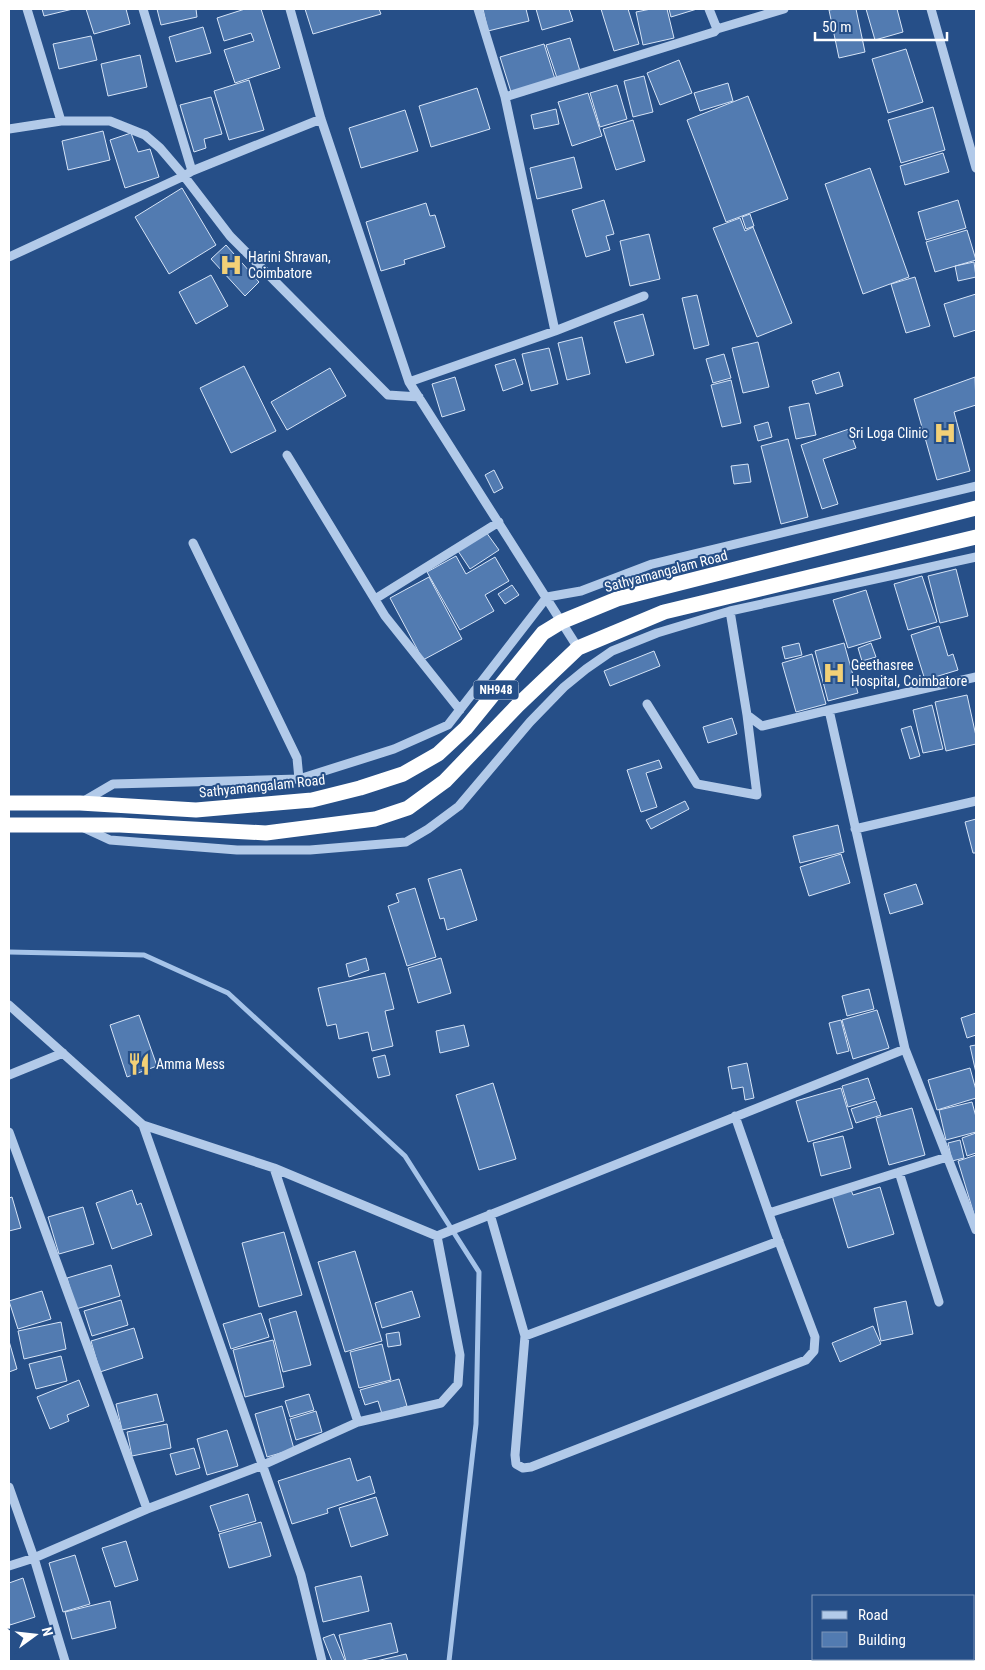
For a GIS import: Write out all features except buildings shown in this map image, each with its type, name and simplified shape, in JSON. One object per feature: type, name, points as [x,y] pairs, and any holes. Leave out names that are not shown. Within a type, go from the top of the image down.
[{"type":"highway","name":"Sathyamangalam Road","points":[[9,803],[80,803],[196,810],[302,801],[360,788],[403,774],[438,754],[466,728],[542,633],[561,622],[617,599],[976,508]]},
{"type":"highway","name":"NH948","points":[[9,825],[77,824],[266,833],[375,819],[408,808],[445,781],[518,705],[578,648],[664,612],[976,537]]},
{"type":"street","points":[[26,9],[61,121]]},
{"type":"street","points":[[143,9],[188,174]]},
{"type":"street","points":[[290,9],[321,119],[409,382],[578,648]]},
{"type":"street","points":[[478,9],[505,98],[555,331]]},
{"type":"street","points":[[709,9],[716,29]]},
{"type":"street","points":[[505,98],[714,32],[716,29],[784,9]]},
{"type":"street","points":[[931,9],[976,168]]},
{"type":"street","points":[[9,257],[188,174],[321,119]]},
{"type":"street","points":[[9,129],[61,121],[110,121],[145,134],[188,174],[230,236],[388,395],[418,397]]},
{"type":"street","points":[[409,382],[555,331],[644,296]]},
{"type":"street","points":[[287,455],[385,616],[460,710]]},
{"type":"street","points":[[80,803],[113,784],[299,779],[394,749],[448,725],[547,597],[581,591],[652,564],[976,486]]},
{"type":"street","points":[[375,600],[499,522]]},
{"type":"street","points":[[193,543],[297,758],[299,779]]},
{"type":"street","points":[[77,824],[110,840],[236,850],[310,850],[406,842],[460,806],[530,722],[564,687],[612,651],[657,633],[730,610],[976,557]]},
{"type":"street","points":[[647,704],[697,784],[757,795],[747,715],[730,610]]},
{"type":"street","points":[[747,715],[762,726],[976,677]]},
{"type":"street","points":[[829,710],[905,1049],[976,1230]]},
{"type":"street","points":[[855,829],[976,801]]},
{"type":"street","points":[[9,1005],[143,1125],[274,1168],[437,1236],[905,1049]]},
{"type":"street","points":[[9,1076],[63,1054]]},
{"type":"street","points":[[489,1215],[525,1336],[515,1455],[516,1464],[522,1468],[531,1467],[806,1360],[814,1351],[815,1337],[735,1116]]},
{"type":"street","points":[[143,1125],[301,1575],[322,1661]]},
{"type":"street","points":[[9,1132],[147,1509]]},
{"type":"street","points":[[769,1213],[947,1157]]},
{"type":"street","points":[[274,1168],[358,1422]]},
{"type":"street","points":[[899,1172],[939,1302]]},
{"type":"street","points":[[9,1566],[34,1558],[147,1509],[263,1465],[358,1422],[440,1403],[458,1384],[460,1355],[437,1236]]},
{"type":"street","points":[[525,1336],[779,1241]]},
{"type":"street","points":[[9,1487],[34,1558],[65,1661]]},
{"type":"waterway","points":[[9,952],[144,955],[228,993],[405,1156],[479,1272],[476,1424],[449,1661]]},
{"type":"place","name":"Harini Shravan, Coimbatore","points":[[231,265]]},
{"type":"place","name":"Sri Loga Clinic","points":[[945,433]]},
{"type":"place","name":"Geethasree Hospital, Coimbatore","points":[[834,673]]},
{"type":"place","name":"Amma Mess","points":[[139,1064]]}]
